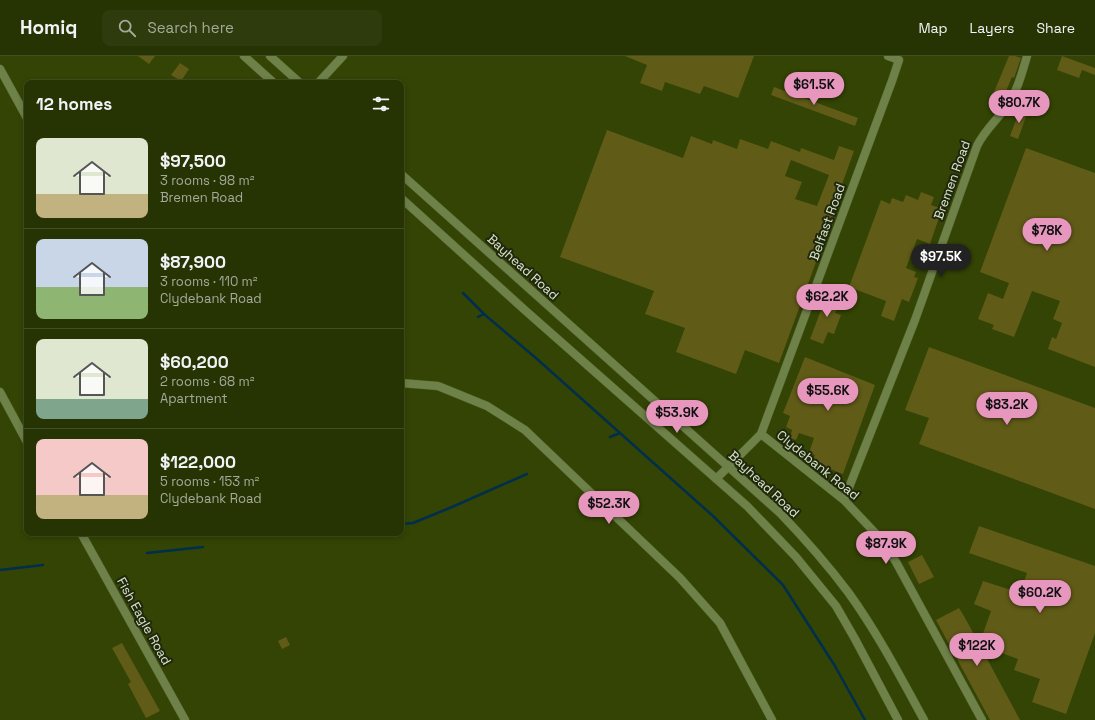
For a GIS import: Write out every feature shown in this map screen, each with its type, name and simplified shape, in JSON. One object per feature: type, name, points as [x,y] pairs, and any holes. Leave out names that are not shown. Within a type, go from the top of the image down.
[{"type":"street","points":[[244,56],[271,80]]},
{"type":"street","points":[[270,56],[297,80]]},
{"type":"street","points":[[321,80],[342,56]]},
{"type":"street","name":"Belfast Road","points":[[716,479],[761,434],[900,58],[888,56]]},
{"type":"street","name":"Bremen Road","points":[[844,500],[915,320],[980,138],[1009,102],[1027,56]]},
{"type":"street","points":[[0,69],[24,113]]},
{"type":"street","name":"Bayhead Road","points":[[404,177],[780,513],[808,543],[848,592],[869,623],[924,720]]},
{"type":"street","points":[[404,201],[527,312],[747,506],[796,557],[836,606],[898,720]]},
{"type":"street","points":[[404,383],[438,386],[487,406],[525,430],[680,578],[720,624],[772,720]]},
{"type":"street","points":[[0,392],[24,436]]},
{"type":"street","name":"Clydebank Road","points":[[761,434],[844,500],[879,537],[896,562],[982,720]]},
{"type":"street","name":"Fish Eagle Road","points":[[83,536],[185,720]]},
{"type":"building","points":[[138,56],[155,56],[149,64]]},
{"type":"building","points":[[625,56],[754,56],[738,98],[704,86],[700,94],[665,82],[662,91],[640,83],[647,65]]},
{"type":"building","points":[[1009,56],[1021,58],[1014,78],[1012,77],[1004,96],[994,92]]},
{"type":"building","points":[[1062,56],[1095,68],[1095,75],[1082,70],[1079,78],[1057,70]]},
{"type":"building","points":[[180,63],[189,69],[182,80],[171,75]]},
{"type":"building","points":[[774,87],[858,118],[855,126],[771,95]]},
{"type":"building","points":[[1020,109],[1028,111],[1018,139],[1010,136]]},
{"type":"building","points":[[607,130],[683,158],[691,136],[712,144],[713,140],[737,149],[740,139],[768,149],[771,141],[800,152],[801,148],[834,160],[839,146],[854,151],[832,212],[834,213],[779,363],[745,350],[736,374],[676,352],[685,328],[645,314],[654,291],[560,257]],"holes":[[[791,160],[829,175],[817,206],[795,199],[802,182],[785,176]]]},
{"type":"building","points":[[1026,148],[1095,173],[1095,367],[1048,349],[1052,337],[1056,339],[1062,323],[1053,319],[1060,301],[1032,291],[1014,337],[992,329],[994,325],[978,319],[988,293],[1003,299],[1009,283],[980,272]]},
{"type":"building","points":[[921,192],[934,197],[931,205],[942,209],[930,244],[917,239],[906,268],[916,272],[914,277],[918,278],[909,302],[902,299],[894,321],[881,316],[886,301],[849,287],[881,200],[890,204],[892,198],[903,202],[906,195],[918,200]]},
{"type":"building","points":[[829,289],[842,294],[835,313],[841,315],[834,334],[828,332],[823,344],[810,339]]},
{"type":"building","points":[[929,347],[1095,408],[1095,509],[919,444],[929,418],[905,410]]},
{"type":"building","points":[[805,357],[875,385],[843,474],[812,462],[815,455],[809,453],[814,438],[799,433],[796,440],[790,438],[792,430],[786,427],[790,416],[783,413]]},
{"type":"building","points":[[979,526],[1095,566],[1095,633],[1066,714],[1032,702],[1040,679],[1014,670],[1018,659],[999,652],[1001,646],[981,639],[991,611],[974,604],[983,581],[1020,593],[1027,573],[969,553]]},
{"type":"building","points":[[922,555],[934,577],[919,584],[908,562]]},
{"type":"building","points":[[959,608],[1020,720],[990,720],[936,620]]},
{"type":"building","points":[[286,637],[290,645],[282,649],[278,641]]},
{"type":"building","points":[[122,643],[160,711],[146,718],[128,684],[131,682],[112,648]]},
{"type":"waterway","points":[[463,293],[484,314],[537,359],[713,516],[783,585],[835,666],[865,720]]},
{"type":"waterway","points":[[478,317],[484,314]]},
{"type":"waterway","points":[[610,437],[620,433]]},
{"type":"waterway","points":[[404,524],[413,523],[527,474]]},
{"type":"waterway","points":[[147,553],[203,547]]},
{"type":"waterway","points":[[0,570],[43,565]]}]
